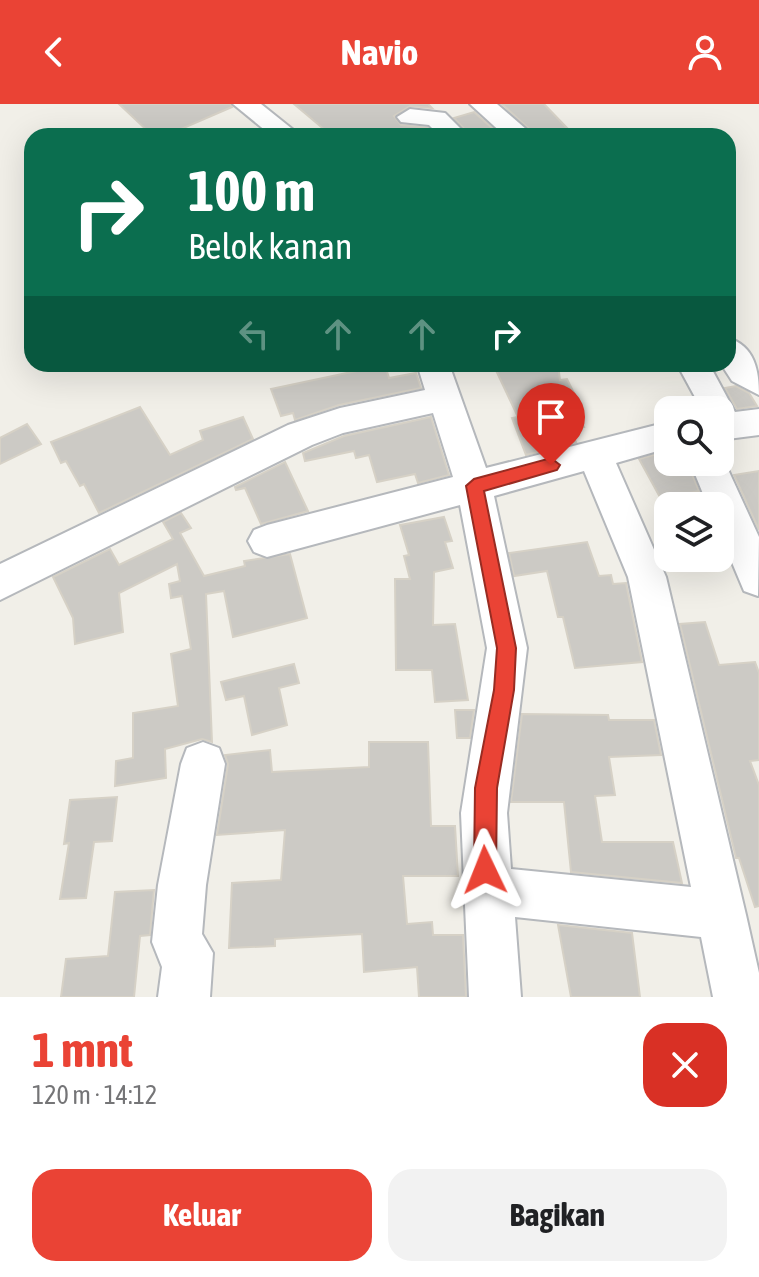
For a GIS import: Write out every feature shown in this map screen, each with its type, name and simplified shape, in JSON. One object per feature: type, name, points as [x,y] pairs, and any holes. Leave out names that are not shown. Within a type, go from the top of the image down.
[{"type":"street","points":[[245,104],[277,128]]},
{"type":"street","points":[[482,104],[505,128]]},
{"type":"street","points":[[410,117],[436,118],[447,128]]},
{"type":"street","points":[[736,361],[744,372],[759,383]]},
{"type":"street","points":[[698,372],[714,396]]},
{"type":"street","points":[[0,583],[300,435],[439,381],[474,486],[507,648],[504,690],[485,800],[486,890],[495,997]]},
{"type":"street","points":[[267,541],[654,438]]},
{"type":"street","points":[[594,453],[647,577],[739,997]]},
{"type":"street","points":[[714,476],[758,579]]},
{"type":"street","points":[[184,997],[188,953],[178,949],[177,942],[182,885],[203,764]]},
{"type":"street","points":[[486,890],[722,915]]},
{"type":"building","points":[[119,104],[230,104],[232,107],[183,128],[144,128]]},
{"type":"building","points":[[294,104],[428,104],[432,108],[410,106],[394,116],[401,125],[428,128],[322,128]]},
{"type":"building","points":[[502,104],[544,104],[567,128],[528,128]]},
{"type":"building","points":[[474,112],[492,128],[463,128],[454,118]]},
{"type":"building","points":[[352,372],[387,372],[389,378],[416,373],[421,388],[339,405],[295,420],[293,413],[281,416],[271,389]]},
{"type":"building","points":[[497,372],[559,372],[560,380],[567,379],[579,403],[573,404],[584,427],[570,430],[576,442],[526,455],[512,418],[518,417]]},
{"type":"building","points":[[736,386],[749,393],[757,406],[737,409],[734,396],[730,396],[725,388]]},
{"type":"building","points":[[140,407],[170,455],[203,440],[200,431],[243,417],[253,439],[99,513],[84,484],[80,486],[66,461],[61,463],[51,442]]},
{"type":"building","points":[[431,417],[449,475],[418,483],[415,474],[377,482],[369,455],[356,458],[354,451],[305,461],[303,453],[344,436]]},
{"type":"building","points":[[27,424],[41,444],[0,464],[0,438]]},
{"type":"building","points":[[654,455],[654,476],[693,476],[699,491],[657,492],[639,459]]},
{"type":"building","points":[[285,462],[308,511],[261,524],[245,488],[236,490],[235,487]]},
{"type":"building","points":[[759,471],[759,530],[734,475]]},
{"type":"building","points":[[181,513],[191,528],[180,533],[204,576],[245,566],[244,561],[290,554],[307,618],[233,637],[224,591],[206,594],[212,742],[202,739],[165,749],[166,778],[115,786],[116,761],[133,758],[133,713],[178,706],[171,654],[191,649],[182,596],[171,598],[169,584],[180,581],[177,564],[119,593],[123,632],[75,644],[73,618],[53,577],[110,549],[119,565],[173,539],[163,522]]},
{"type":"building","points":[[444,517],[452,541],[445,542],[453,568],[434,572],[433,625],[455,624],[468,700],[435,702],[432,670],[396,670],[395,579],[410,579],[404,556],[409,555],[400,525]]},
{"type":"building","points":[[587,542],[599,576],[611,575],[613,584],[626,583],[642,662],[575,668],[563,617],[558,617],[547,571],[514,576],[509,553]]},
{"type":"building","points":[[705,622],[719,665],[755,662],[759,673],[759,760],[750,761],[759,785],[759,906],[755,907],[739,858],[736,858],[680,624]]},
{"type":"building","points":[[294,664],[299,683],[279,688],[287,725],[252,735],[244,696],[226,700],[221,682]]},
{"type":"building","points":[[455,710],[474,710],[470,738],[457,738]]},
{"type":"building","points":[[522,714],[608,715],[609,720],[654,720],[661,755],[609,757],[615,795],[595,796],[602,842],[673,842],[682,883],[571,872],[564,802],[511,802]]},
{"type":"building","points":[[369,742],[428,742],[431,826],[455,826],[458,876],[403,876],[407,924],[432,922],[433,935],[463,935],[466,997],[419,997],[417,967],[364,972],[362,934],[275,939],[275,946],[229,948],[232,883],[281,880],[285,830],[217,835],[228,764],[225,755],[270,750],[272,772],[369,767]]},
{"type":"building","points":[[117,797],[112,841],[94,842],[86,898],[60,899],[69,843],[64,844],[70,800]]},
{"type":"building","points":[[154,890],[150,935],[140,936],[134,997],[61,997],[66,959],[108,956],[115,892]]},
{"type":"building","points":[[558,925],[632,933],[640,997],[571,997]]},
{"type":"route","points":[[485,870],[486,788],[504,690],[507,648],[474,486],[551,465]]}]
